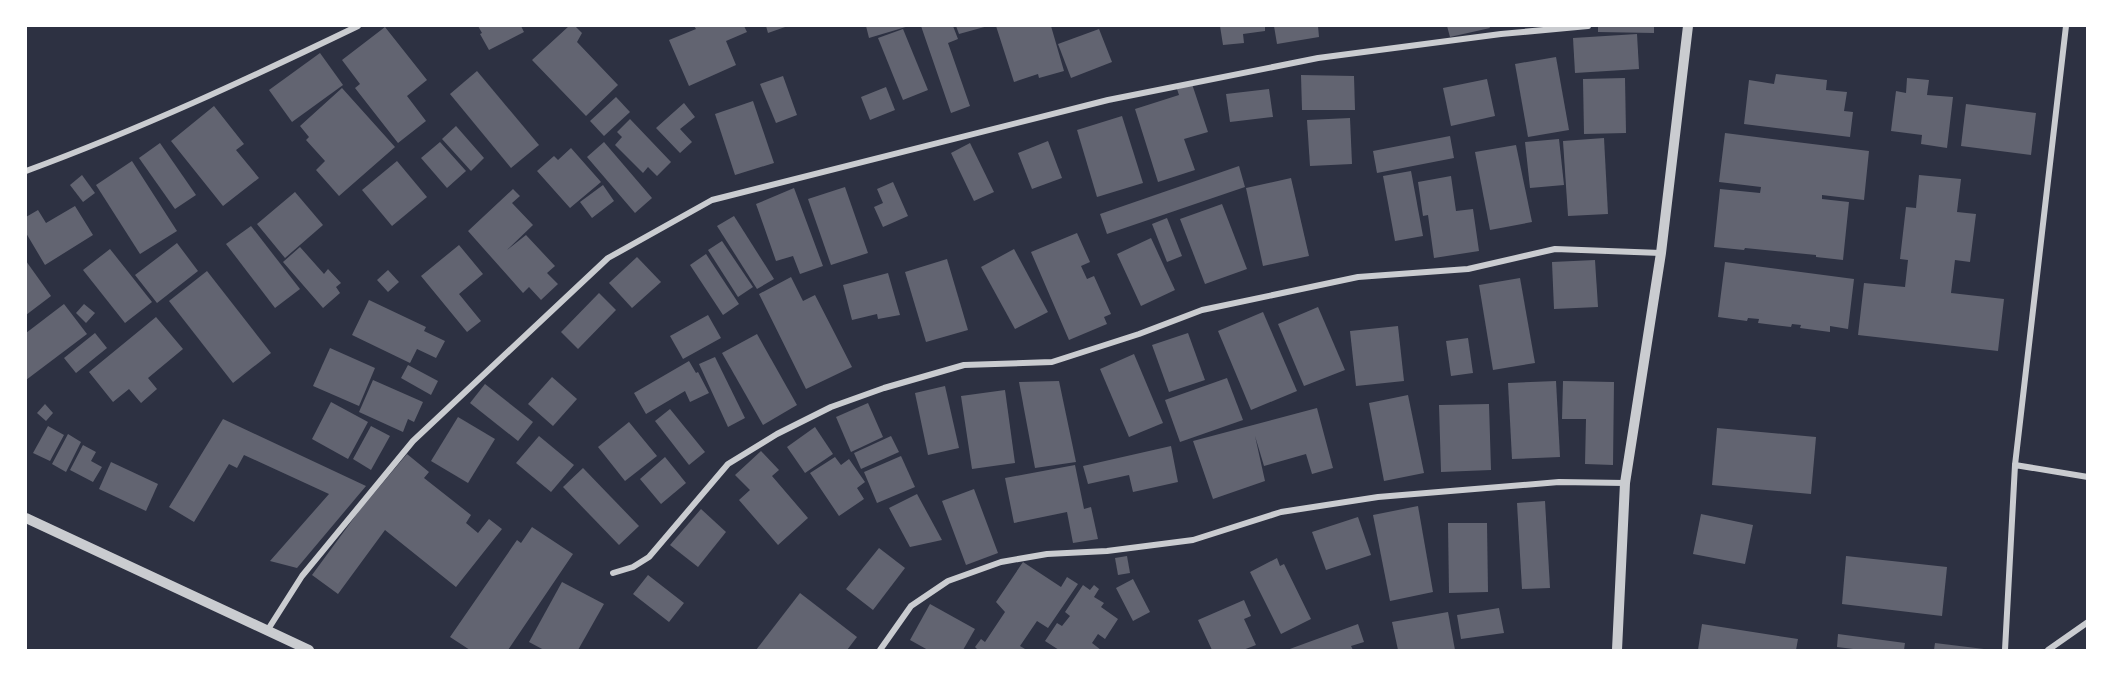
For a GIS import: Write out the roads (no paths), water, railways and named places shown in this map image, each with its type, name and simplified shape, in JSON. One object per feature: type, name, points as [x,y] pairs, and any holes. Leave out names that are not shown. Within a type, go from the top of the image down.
[{"type":"street","points":[[26,171],[75,153],[237,85],[358,26]]},
{"type":"street","points":[[1501,26],[1501,34]]},
{"type":"street","points":[[267,631],[302,576],[413,441],[608,258],[712,200],[1108,100],[1318,58],[1501,34],[1588,26]]},
{"type":"street","points":[[1617,651],[1625,483],[1661,253],[1688,26]]},
{"type":"street","points":[[2005,651],[2015,465],[2066,26]]},
{"type":"street","points":[[613,573],[633,567],[649,557],[728,464],[777,434],[831,407],[884,388],[964,365],[1052,362],[1139,334],[1202,310],[1358,278],[1468,269],[1555,249],[1661,253]]},
{"type":"street","points":[[2015,465],[2088,477]]},
{"type":"street","points":[[880,651],[911,606],[948,581],[1001,562],[1047,554],[1107,551],[1193,540],[1281,512],[1378,497],[1559,482],[1625,483]]},
{"type":"street","points":[[26,518],[309,651]]},
{"type":"street","points":[[2049,651],[2088,622]]}]
